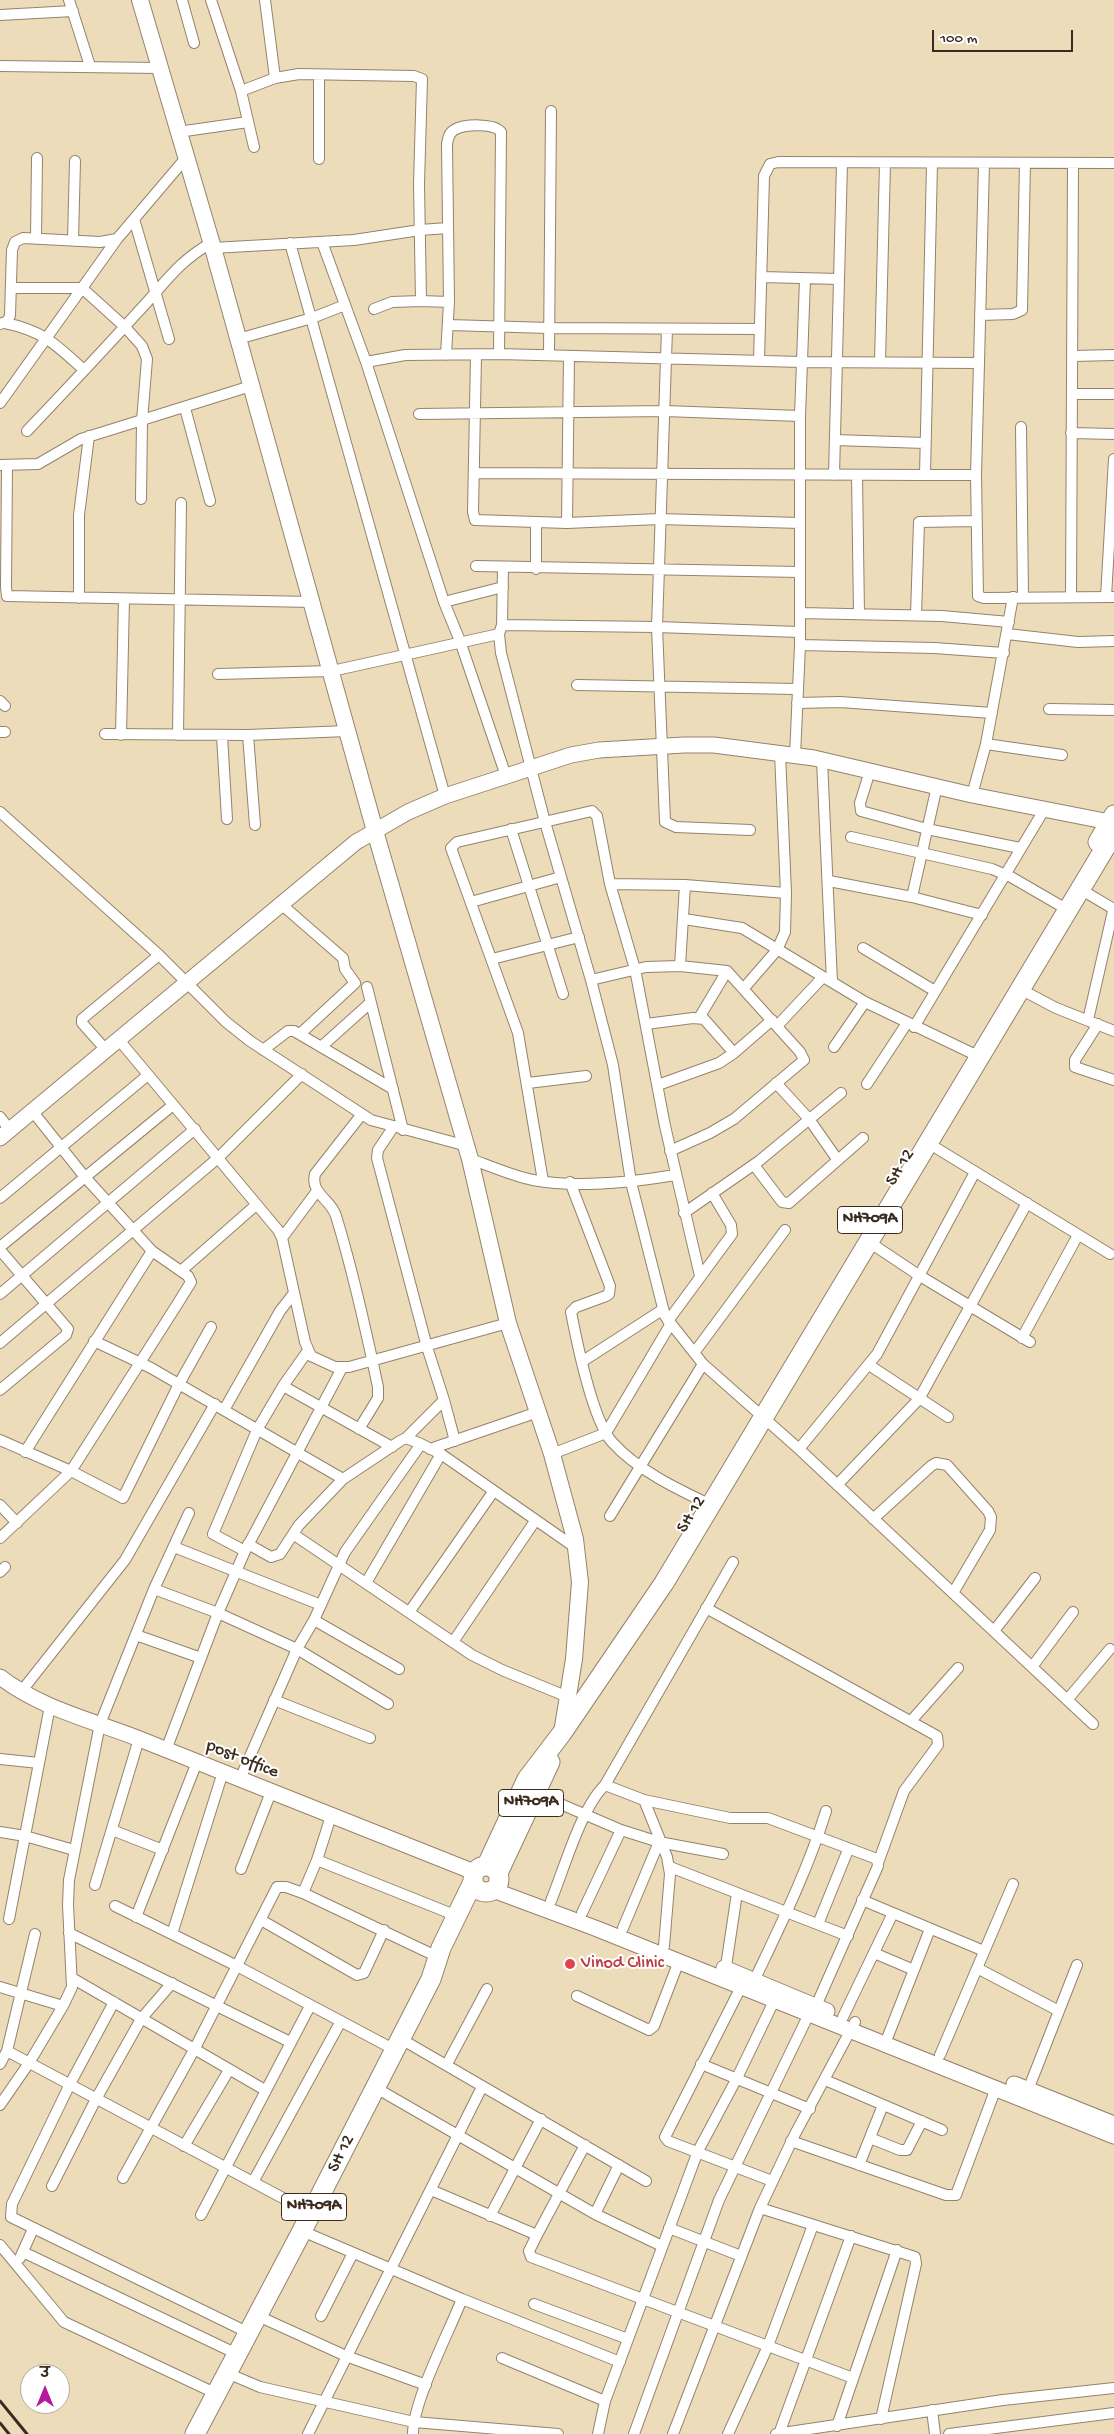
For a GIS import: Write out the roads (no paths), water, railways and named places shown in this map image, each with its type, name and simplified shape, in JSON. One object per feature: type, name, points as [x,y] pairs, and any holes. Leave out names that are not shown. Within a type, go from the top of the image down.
[{"type":"highway","name":"SH 12","points":[[759,1414],[928,1143],[976,1054],[1020,989],[1064,907],[1080,889],[1113,823]]},
{"type":"highway","name":"SH 12","points":[[442,1959],[457,1916],[487,1879],[527,1779],[562,1733],[664,1583],[706,1503],[1113,823]]},
{"type":"highway","name":"SH 12","points":[[195,2434],[302,2232],[431,1979],[536,1793],[562,1733]]},
{"type":"main road","points":[[140,0],[212,245],[313,602],[375,831],[468,1153],[508,1323],[552,1454],[576,1548],[580,1582],[568,1697],[562,1733]]},
{"type":"street","points":[[69,0],[90,66]]},
{"type":"street","points":[[182,0],[194,43]]},
{"type":"street","points":[[211,0],[240,91],[254,147]]},
{"type":"street","points":[[265,0],[275,78]]},
{"type":"street","points":[[0,15],[73,11]]},
{"type":"street","points":[[0,66],[159,68]]},
{"type":"street","points":[[240,91],[275,78],[299,74],[414,76],[422,79],[421,301]]},
{"type":"street","points":[[319,74],[319,159]]},
{"type":"street","points":[[549,355],[551,111]]},
{"type":"street","points":[[178,132],[248,122]]},
{"type":"street","points":[[446,355],[449,302],[448,136],[453,130],[469,126],[498,128],[501,132],[499,354]]},
{"type":"street","points":[[36,238],[37,158]]},
{"type":"street","points":[[0,403],[117,239],[186,159]]},
{"type":"street","points":[[73,240],[75,161]]},
{"type":"street","points":[[759,360],[764,176],[770,164],[778,162],[932,164],[1114,163]]},
{"type":"street","points":[[834,475],[835,362],[842,163]]},
{"type":"street","points":[[880,362],[885,163]]},
{"type":"street","points":[[984,163],[976,475],[978,596],[984,598],[1110,597],[1114,459]]},
{"type":"street","points":[[980,315],[1013,314],[1022,310],[1025,163]]},
{"type":"street","points":[[925,475],[924,443],[928,362],[932,164]]},
{"type":"street","points":[[1071,597],[1073,164]]},
{"type":"street","points":[[134,219],[169,339]]},
{"type":"street","points":[[27,432],[156,293],[182,262],[212,245],[354,240],[420,230],[448,228]]},
{"type":"street","points":[[2,324],[10,315],[15,242],[23,238],[100,242],[117,239]]},
{"type":"street","points":[[322,242],[366,362],[444,602],[460,641],[506,776]]},
{"type":"street","points":[[290,243],[445,796]]},
{"type":"street","points":[[762,277],[839,279]]},
{"type":"street","points":[[795,756],[800,645],[800,416],[805,279]]},
{"type":"street","points":[[11,288],[82,288],[125,327],[142,346],[147,359],[142,420],[140,499]]},
{"type":"street","points":[[374,309],[392,302],[449,302]]},
{"type":"street","points":[[238,339],[312,318],[345,305]]},
{"type":"street","points":[[2,324],[30,329],[47,337],[84,370]]},
{"type":"street","points":[[448,325],[549,328],[760,329]]},
{"type":"street","points":[[666,329],[657,627],[664,818],[669,825],[750,830]]},
{"type":"street","points":[[366,362],[405,355],[476,356],[499,354],[802,362],[979,363]]},
{"type":"street","points":[[1073,356],[1114,355]]},
{"type":"street","points":[[476,356],[473,512],[475,520],[567,523],[659,519],[800,522]]},
{"type":"street","points":[[567,523],[570,413],[569,356]]},
{"type":"street","points":[[251,386],[185,408],[89,436],[73,443],[38,464],[4,466],[3,523],[7,596],[313,602]]},
{"type":"street","points":[[1072,394],[1114,394]]},
{"type":"street","points":[[185,408],[210,501]]},
{"type":"street","points":[[419,414],[665,411],[800,416]]},
{"type":"street","points":[[972,795],[986,744],[1009,622],[1018,597],[1021,427]]},
{"type":"street","points":[[1072,433],[1114,434]]},
{"type":"street","points":[[79,598],[79,515],[89,436]]},
{"type":"street","points":[[835,440],[924,443]]},
{"type":"street","points":[[474,472],[976,475]]},
{"type":"street","points":[[857,475],[859,614]]},
{"type":"street","points":[[178,735],[178,600],[181,503]]},
{"type":"street","points":[[916,615],[919,522],[976,521]]},
{"type":"street","points":[[536,522],[536,568]]},
{"type":"street","points":[[476,566],[800,572]]},
{"type":"street","points":[[503,567],[500,629],[501,653],[545,822],[579,937],[613,1065],[631,1182],[662,1310],[669,1323],[703,1364],[837,1485],[1093,1724]]},
{"type":"street","points":[[444,602],[503,587]]},
{"type":"street","points":[[121,735],[124,599]]},
{"type":"street","points":[[800,613],[916,615],[1009,622]]},
{"type":"street","points":[[218,674],[332,671],[460,641],[500,629],[657,627],[799,632]]},
{"type":"street","points":[[1007,634],[1078,642],[1114,641]]},
{"type":"street","points":[[800,645],[928,647],[1004,653]]},
{"type":"street","points":[[577,685],[798,689]]},
{"type":"street","points":[[797,703],[840,702],[992,713]]},
{"type":"street","points":[[1049,709],[1114,710]]},
{"type":"street","points":[[105,734],[222,736],[347,731]]},
{"type":"street","points":[[248,735],[255,825]]},
{"type":"street","points":[[222,736],[227,819]]},
{"type":"street","points":[[986,744],[1062,755]]},
{"type":"street","points":[[0,1117],[5,1134],[188,984],[341,853],[375,831],[408,812],[445,796],[571,755],[599,750],[714,745],[780,753],[822,760],[972,795],[1113,823]]},
{"type":"street","points":[[744,988],[778,950],[785,932],[786,893],[780,753]]},
{"type":"street","points":[[658,1086],[710,1068],[734,1053],[827,979],[829,881],[822,760]]},
{"type":"street","points":[[870,771],[860,803],[861,811],[927,829],[1020,848]]},
{"type":"street","points":[[912,897],[937,786]]},
{"type":"street","points":[[868,1084],[935,991],[1044,810]]},
{"type":"street","points":[[543,1181],[528,1082],[518,1033],[452,853],[452,844],[588,811],[595,812],[610,884],[635,969],[670,1151],[700,1276]]},
{"type":"street","points":[[0,812],[159,955],[226,1022],[263,1050],[376,1122],[468,1153],[522,1177],[543,1181],[631,1182],[676,1175]]},
{"type":"street","points":[[511,829],[563,994]]},
{"type":"street","points":[[851,837],[1004,874],[1064,907]]},
{"type":"street","points":[[471,902],[561,878]]},
{"type":"street","points":[[829,881],[912,897],[982,915]]},
{"type":"street","points":[[610,884],[685,885],[786,893]]},
{"type":"street","points":[[680,966],[685,885]]},
{"type":"street","points":[[1080,889],[1112,908],[1113,911],[1088,1020]]},
{"type":"street","points":[[281,904],[342,958],[345,969],[355,983],[300,1034]]},
{"type":"street","points":[[684,919],[742,928],[865,1002],[910,1025],[976,1054]]},
{"type":"street","points":[[492,959],[579,937]]},
{"type":"street","points":[[863,948],[935,991]]},
{"type":"street","points":[[106,1050],[82,1024],[82,1019],[159,955]]},
{"type":"street","points":[[591,980],[635,969],[680,966],[727,971],[800,1052],[804,1060],[734,1119],[710,1133],[670,1151]]},
{"type":"street","points":[[699,1018],[727,971]]},
{"type":"street","points":[[367,987],[392,1089],[398,1128]]},
{"type":"street","points":[[1020,989],[1056,1008],[1114,1031]]},
{"type":"street","points":[[834,1047],[865,1002]]},
{"type":"street","points":[[321,1047],[370,1003]]},
{"type":"street","points":[[646,1024],[699,1018],[708,1023],[734,1053]]},
{"type":"street","points":[[1098,1024],[1075,1060],[1075,1067],[1114,1080]]},
{"type":"street","points":[[263,1050],[288,1031],[300,1034],[392,1089]]},
{"type":"street","points":[[119,1040],[195,1129],[256,1205],[275,1224],[282,1238],[307,1352],[318,1360],[342,1368],[427,1347],[508,1323]]},
{"type":"street","points":[[0,1343],[218,1158],[302,1074]]},
{"type":"street","points":[[0,1198],[148,1075]]},
{"type":"street","points":[[528,1082],[586,1076]]},
{"type":"street","points":[[776,1083],[809,1119],[837,1159]]},
{"type":"street","points":[[684,1213],[754,1165],[841,1093]]},
{"type":"street","points":[[0,1390],[68,1332],[67,1326],[22,1276],[0,1248],[84,1176],[173,1105]]},
{"type":"street","points":[[0,1538],[71,1471],[191,1282],[188,1276],[152,1250],[107,1202],[60,1148],[34,1112]]},
{"type":"street","points":[[358,1429],[378,1398],[372,1361],[335,1213],[314,1186],[315,1174],[362,1114]]},
{"type":"street","points":[[398,1128],[378,1150],[377,1158],[427,1347],[455,1441]]},
{"type":"street","points":[[0,1294],[195,1129]]},
{"type":"street","points":[[754,1165],[785,1204],[864,1138]]},
{"type":"street","points":[[928,1143],[1110,1254]]},
{"type":"street","points":[[799,1450],[869,1365],[887,1339],[976,1172]]},
{"type":"street","points":[[570,1182],[610,1290],[606,1296],[576,1307],[570,1312],[596,1411],[611,1441],[639,1465],[706,1503]]},
{"type":"street","points":[[282,1238],[317,1191]]},
{"type":"street","points":[[552,1454],[606,1433],[669,1323],[700,1276],[732,1234],[731,1225],[712,1193]]},
{"type":"street","points":[[837,1485],[920,1398],[1027,1204]]},
{"type":"street","points":[[181,1271],[256,1205]]},
{"type":"street","points":[[694,1353],[785,1230]]},
{"type":"street","points":[[868,1242],[1026,1340],[1078,1235]]},
{"type":"street","points":[[25,1452],[152,1250]]},
{"type":"street","points":[[20,1693],[125,1560],[219,1407],[294,1292]]},
{"type":"street","points":[[583,1361],[662,1310]]},
{"type":"street","points":[[0,1440],[71,1471],[123,1498],[179,1384],[211,1327]]},
{"type":"street","points":[[94,1341],[140,1362],[343,1479]]},
{"type":"street","points":[[307,1352],[283,1386],[257,1430],[213,1534],[266,1555],[276,1556],[280,1554],[292,1534],[343,1479],[406,1438],[444,1400]]},
{"type":"street","points":[[610,1516],[639,1465],[703,1364]]},
{"type":"street","points":[[869,1365],[948,1417]]},
{"type":"street","points":[[166,1750],[236,1571],[342,1368]]},
{"type":"street","points":[[283,1386],[392,1447]]},
{"type":"street","points":[[240,1779],[297,1649],[314,1620],[338,1565],[426,1447],[455,1441],[538,1412]]},
{"type":"street","points":[[406,1438],[441,1454],[576,1548]]},
{"type":"street","points":[[366,1583],[441,1454]]},
{"type":"street","points":[[873,1519],[931,1466],[936,1463],[947,1465],[988,1511],[991,1524],[990,1530],[953,1593]]},
{"type":"street","points":[[410,1611],[493,1492]]},
{"type":"street","points":[[0,1505],[17,1523]]},
{"type":"street","points":[[0,2105],[29,2064],[70,1994],[72,1978],[68,1893],[74,1850],[100,1724],[154,1589],[189,1513]]},
{"type":"street","points":[[453,1642],[536,1521]]},
{"type":"street","points":[[292,1534],[410,1611],[453,1642],[502,1670],[568,1697]]},
{"type":"street","points":[[174,1546],[321,1605]]},
{"type":"street","points":[[551,1901],[592,1799],[605,1785],[733,1562]]},
{"type":"street","points":[[994,1631],[1035,1578]]},
{"type":"street","points":[[154,1589],[218,1613],[297,1649],[388,1704]]},
{"type":"street","points":[[634,2434],[719,2200],[848,1936],[878,1863],[904,1791],[939,1742],[937,1736],[911,1721],[706,1608]]},
{"type":"street","points":[[1032,1668],[1073,1612]]},
{"type":"street","points":[[314,1620],[398,1669]]},
{"type":"street","points":[[136,1635],[201,1658]]},
{"type":"street","points":[[1067,1700],[1110,1649]]},
{"type":"street","points":[[911,1721],[958,1668]]},
{"type":"street","name":"post office","points":[[0,1677],[20,1693],[50,1706],[223,1772],[487,1879]]},
{"type":"street","points":[[274,1700],[370,1738]]},
{"type":"street","points":[[9,1919],[50,1706]]},
{"type":"street","points":[[95,1885],[139,1739]]},
{"type":"street","points":[[0,1759],[39,1763]]},
{"type":"street","points":[[136,1917],[197,1762]]},
{"type":"street","points":[[172,1934],[223,1772]]},
{"type":"street","points":[[605,1785],[644,1800],[730,1818],[768,1818],[818,1836],[848,1850],[873,1856],[878,1863]]},
{"type":"street","points":[[240,1869],[272,1792]]},
{"type":"street","points":[[536,1793],[621,1830],[659,1842],[722,1854]]},
{"type":"street","points":[[644,1800],[670,1867],[664,1946]]},
{"type":"street","points":[[772,2181],[698,2150],[668,2141],[665,2137],[701,2064],[787,1912],[818,1836],[826,1811]]},
{"type":"street","points":[[303,1892],[318,1860],[332,1816]]},
{"type":"street","points":[[112,1830],[163,1850]]},
{"type":"street","points":[[582,1913],[621,1830]]},
{"type":"street","points":[[0,1832],[25,1836],[74,1850]]},
{"type":"street","points":[[623,1928],[659,1842]]},
{"type":"street","points":[[818,1924],[848,1850]]},
{"type":"street","points":[[318,1860],[457,1916]]},
{"type":"street","points":[[670,1867],[848,1936]]},
{"type":"street","points":[[487,1879],[623,1928],[747,1984],[812,2010],[940,2055],[1114,2124]]},
{"type":"street","points":[[487,1879],[679,1961],[724,1974]]},
{"type":"street","points":[[940,2055],[1013,1884]]},
{"type":"street","points":[[123,2178],[149,2128],[194,2050],[277,1887],[286,1887],[303,1892],[442,1959]]},
{"type":"street","points":[[724,1974],[738,1893]]},
{"type":"street","points":[[862,1900],[984,1952]]},
{"type":"street","points":[[115,1906],[237,1966],[341,2021],[447,2064],[482,2087],[646,2181]]},
{"type":"street","points":[[673,2434],[760,2208],[791,2142],[825,2080],[849,2023],[874,1952],[893,1913]]},
{"type":"street","points":[[260,1920],[357,1975],[364,1973],[384,1930]]},
{"type":"street","points":[[888,2036],[930,1929]]},
{"type":"street","points":[[69,1933],[290,2042]]},
{"type":"street","points":[[0,2064],[7,2052],[35,1934]]},
{"type":"street","points":[[874,1952],[914,1970]]},
{"type":"street","points":[[577,1996],[649,2030],[654,2026],[679,1961]]},
{"type":"street","points":[[1028,2090],[1077,1965]]},
{"type":"street","points":[[977,1968],[1060,2010]]},
{"type":"street","points":[[72,1978],[265,2090]]},
{"type":"street","points":[[52,2186],[96,2099],[141,2019],[172,1983]]},
{"type":"street","points":[[747,1984],[774,2001],[812,2010]]},
{"type":"street","points":[[0,1987],[63,2006]]},
{"type":"street","points":[[447,2064],[487,1989]]},
{"type":"street","points":[[598,2434],[605,2401],[698,2150],[737,2078],[774,2001]]},
{"type":"street","points":[[114,2002],[70,2084],[10,2210],[11,2217],[249,2333]]},
{"type":"street","points":[[201,2215],[310,2006]]},
{"type":"street","points":[[253,2182],[341,2021]]},
{"type":"street","points":[[849,2023],[996,2088],[1114,2136]]},
{"type":"street","points":[[7,2052],[311,2213]]},
{"type":"street","points":[[701,2064],[810,2108]]},
{"type":"street","points":[[184,2146],[229,2070]]},
{"type":"street","points":[[825,2080],[942,2130]]},
{"type":"street","points":[[308,2434],[346,2356],[392,2270],[482,2087]]},
{"type":"street","points":[[376,2088],[596,2214],[662,2246]]},
{"type":"street","points":[[791,2142],[946,2195],[956,2195],[996,2088]]},
{"type":"street","points":[[858,2165],[883,2105]]},
{"type":"street","points":[[490,2216],[541,2120]]},
{"type":"street","points":[[870,2138],[900,2150],[907,2150],[922,2122]]},
{"type":"street","points":[[585,2145],[529,2251],[530,2257],[584,2275],[643,2301],[853,2378]]},
{"type":"street","points":[[596,2214],[619,2165]]},
{"type":"street","points":[[431,2190],[537,2235]]},
{"type":"street","points":[[760,2208],[914,2255],[917,2260],[881,2419]]},
{"type":"street","points":[[728,2434],[768,2346],[813,2225]]},
{"type":"street","points":[[669,2228],[742,2256]]},
{"type":"street","points":[[17,2266],[33,2229]]},
{"type":"street","points":[[302,2232],[620,2362]]},
{"type":"street","points":[[851,2236],[807,2361],[778,2434],[801,2433],[932,2410],[1114,2388]]},
{"type":"street","points":[[0,2245],[64,2322],[217,2394]]},
{"type":"street","points":[[837,2426],[897,2250]]},
{"type":"street","points":[[23,2252],[237,2354]]},
{"type":"street","points":[[321,2316],[353,2253]]},
{"type":"street","points":[[413,2434],[414,2422],[426,2385],[462,2299]]},
{"type":"street","points":[[534,2304],[628,2339]]},
{"type":"street","points":[[258,2316],[346,2356],[426,2385]]},
{"type":"street","points":[[502,2358],[605,2401]]},
{"type":"street","points":[[227,2373],[260,2386],[414,2422],[558,2434]]},
{"type":"street","points":[[932,2410],[935,2434]]},
{"type":"street","points":[[949,2434],[1114,2413]]},
{"type":"railway","points":[[0,2401],[27,2434]]},
{"type":"railway","points":[[0,2423],[9,2434]]},
{"type":"place","name":"Vinod Clinic","points":[[570,1964]]}]
